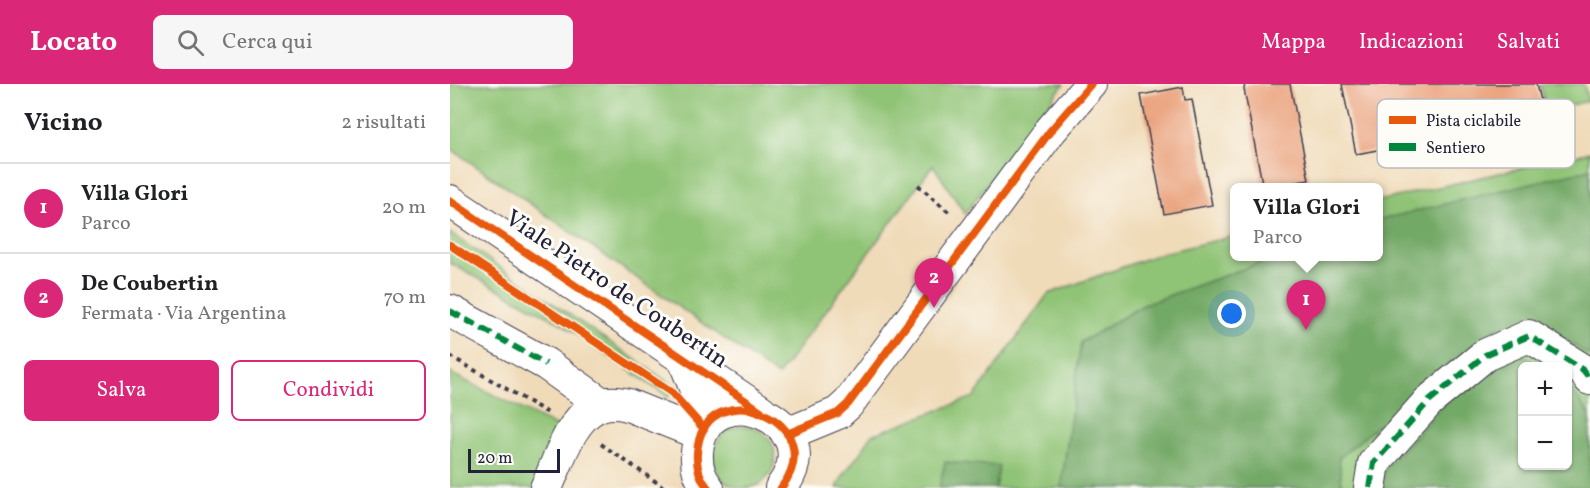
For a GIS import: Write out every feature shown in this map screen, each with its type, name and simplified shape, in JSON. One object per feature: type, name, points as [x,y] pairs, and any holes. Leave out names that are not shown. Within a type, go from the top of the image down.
[{"type":"street","points":[[781,488],[793,463],[788,434],[838,412],[848,404],[1044,139],[1091,84]]},
{"type":"street","name":"Viale Pietro de Coubertin","points":[[450,201],[685,362],[776,420],[788,434]]},
{"type":"street","points":[[450,311],[546,364],[602,404]]},
{"type":"street","points":[[1370,488],[1374,463],[1429,401],[1485,355],[1529,336],[1583,370],[1590,379]]},
{"type":"street","name":"Viale Pietro de Coubertin","points":[[685,362],[696,390],[702,431],[697,464],[701,479],[708,488]]},
{"type":"street","points":[[546,488],[578,421],[587,411],[602,404],[628,405],[702,431],[714,418],[729,410],[745,408],[761,411]]},
{"type":"path","points":[[918,185],[952,214]]},
{"type":"green space","points":[[450,84],[1064,84],[965,214],[933,165],[778,376],[450,148]]},
{"type":"green space","points":[[1540,84],[1584,84],[1588,101],[1575,104],[1575,99],[1544,99]]},
{"type":"green space","points":[[1590,152],[1590,488],[837,488],[871,435],[974,397],[1048,294],[1159,254],[1230,237],[1230,261],[1383,261],[1383,200],[1521,168],[1575,168],[1575,155]]},
{"type":"green space","points":[[1590,169],[1590,356],[1543,324],[1495,328],[1339,458],[1342,488],[1061,488],[1081,342],[1143,305],[1265,261],[1383,261],[1383,219]]},
{"type":"green space","points":[[450,233],[677,388],[668,397],[562,324],[450,263]]},
{"type":"green space","points":[[1521,354],[1534,362],[1518,362],[1518,470],[1572,470],[1572,390],[1590,415],[1590,488],[1382,488],[1384,470],[1461,386]]},
{"type":"green space","points":[[450,373],[560,428],[536,488],[450,488]]},
{"type":"green space","points":[[738,426],[750,426],[766,435],[773,445],[775,457],[773,469],[766,479],[750,488],[738,488],[727,483],[718,474],[713,463],[713,451],[718,440],[727,431]]},
{"type":"green space","points":[[945,462],[999,466],[995,488],[939,488]]},
{"type":"building","points":[[1245,84],[1290,84],[1309,180],[1292,183],[1262,183],[1244,89]]},
{"type":"building","points":[[1342,84],[1536,84],[1540,99],[1377,99],[1377,150],[1356,154]]},
{"type":"building","points":[[1183,87],[1185,100],[1192,99],[1212,205],[1164,214],[1141,95]]},
{"type":"marked path","points":[[450,311],[546,364]]},
{"type":"marked path","points":[[1370,488],[1374,463],[1429,401],[1485,355],[1529,336],[1583,370],[1590,379]]},
{"type":"cycle path","points":[[787,434],[838,413],[848,404],[1051,130],[1091,84]]},
{"type":"cycle path","points":[[450,201],[761,411]]},
{"type":"cycle path","points":[[450,245],[672,393],[704,429]]},
{"type":"cycle path","points":[[708,488],[699,473],[697,457],[698,445],[707,423],[724,412],[744,409],[764,414],[781,426],[792,443],[793,464],[781,488]]},
{"type":"place","name":"De Coubertin","points":[[934,308]]},
{"type":"place","name":"Villa Glori","points":[[1306,330]]}]
